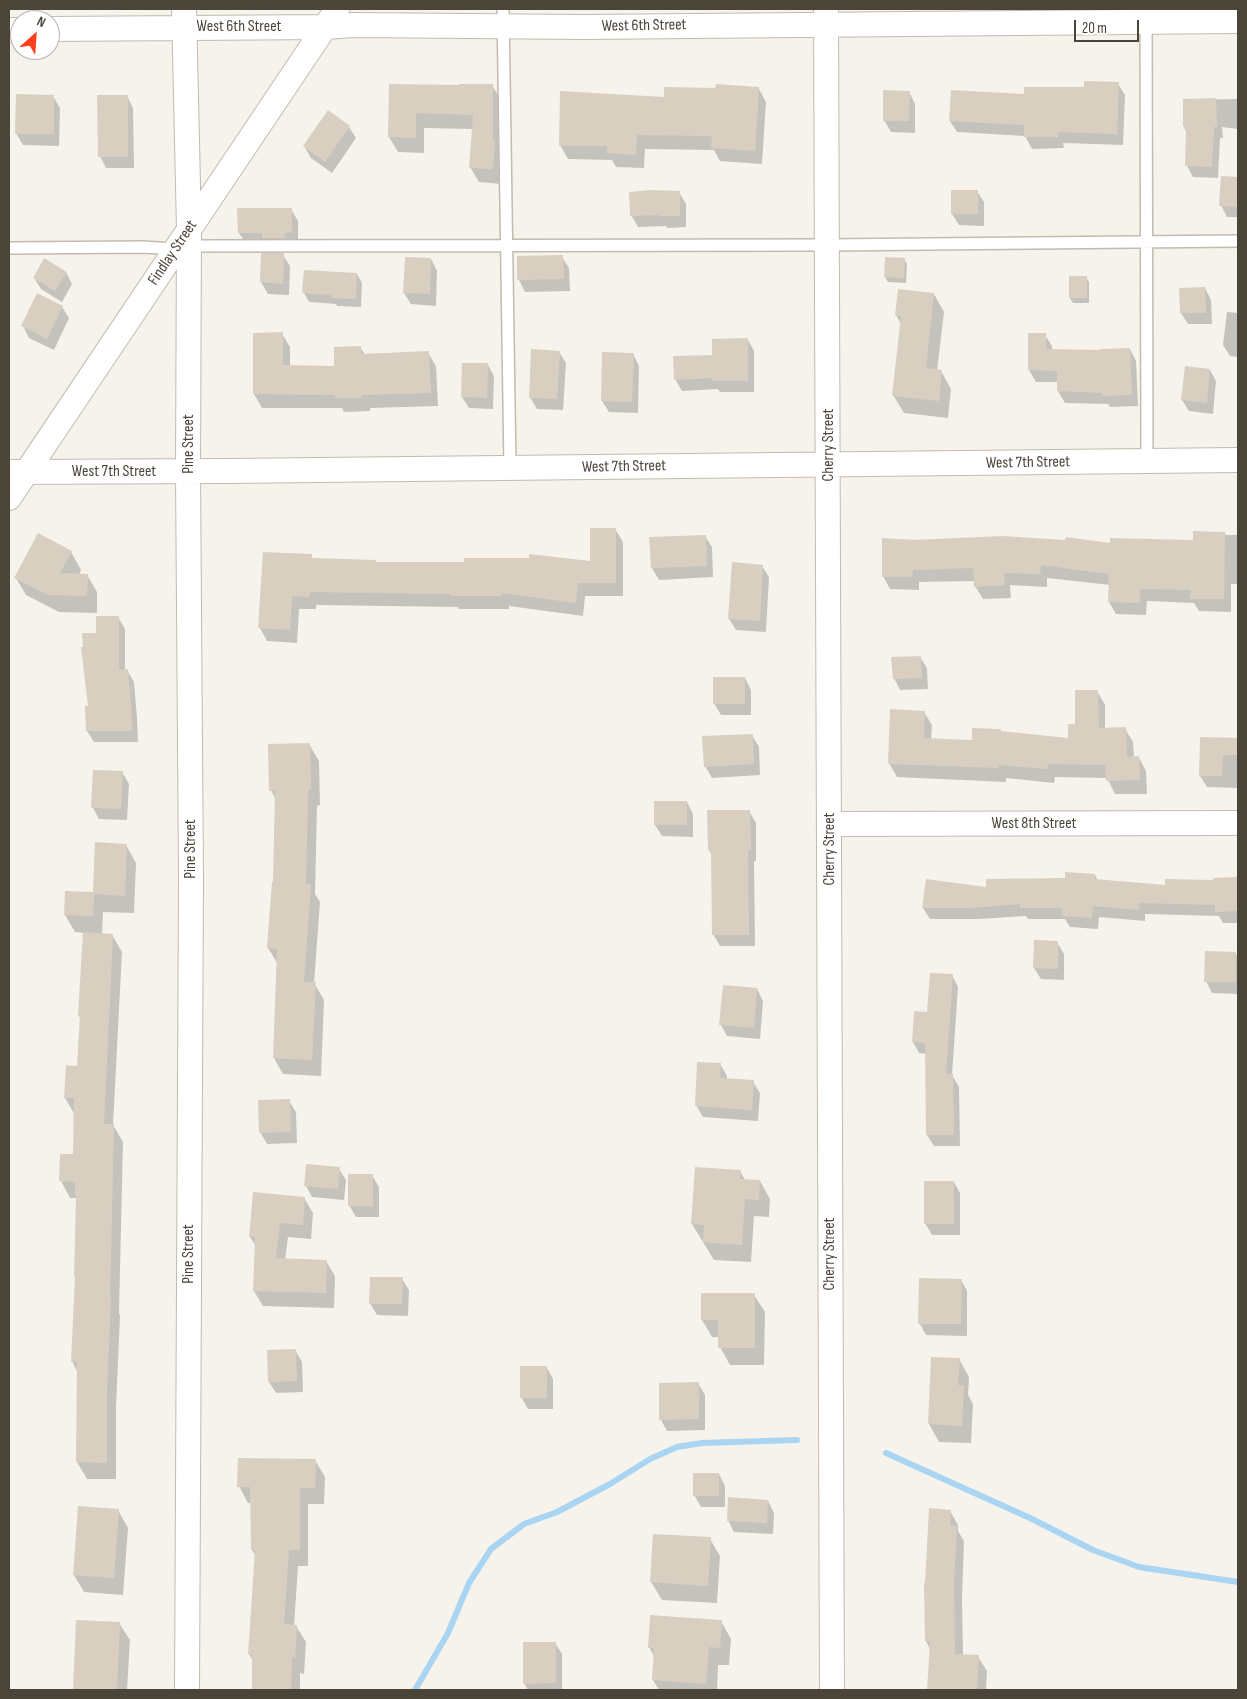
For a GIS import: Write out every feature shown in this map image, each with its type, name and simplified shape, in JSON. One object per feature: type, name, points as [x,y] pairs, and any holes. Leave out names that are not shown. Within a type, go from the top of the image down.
[{"type":"street","name":"West 6th Street","points":[[60,28],[184,18],[331,18],[353,25],[503,18],[826,16],[1146,15],[1238,21]]},
{"type":"street","name":"Cherry Street","points":[[826,16],[832,1690]]},
{"type":"street","name":"Pine Street","points":[[184,18],[191,898],[187,1690]]},
{"type":"street","name":"Findlay Street","points":[[9,498],[18,472],[185,241],[331,18]]},
{"type":"street","name":"West 7th Street","points":[[18,472],[188,472],[1238,460]]},
{"type":"street","name":"West 8th Street","points":[[830,824],[1238,823]]},
{"type":"lane","points":[[1146,15],[1147,462]]},
{"type":"lane","points":[[503,18],[510,468]]},
{"type":"lane","points":[[9,248],[142,247],[185,241],[506,246],[1238,241]]},
{"type":"building","points":[[1084,81],[1119,82],[1117,134],[1058,132],[1058,137],[1024,137],[1024,125],[949,121],[951,90],[1024,94],[1024,87],[1084,87]]},
{"type":"building","points":[[389,84],[493,84],[493,141],[495,141],[493,169],[469,168],[473,115],[416,113],[416,138],[388,137]]},
{"type":"building","points":[[716,84],[759,87],[755,151],[711,148],[712,136],[637,135],[636,155],[607,153],[607,146],[559,146],[560,91],[664,97],[664,87],[715,88]]},
{"type":"building","points":[[883,90],[910,91],[909,121],[883,121]]},
{"type":"building","points":[[16,94],[54,95],[54,134],[15,134]]},
{"type":"building","points":[[97,95],[128,95],[128,157],[98,157]]},
{"type":"building","points":[[1216,98],[1217,127],[1214,127],[1212,167],[1185,166],[1186,127],[1183,127],[1183,99]]},
{"type":"building","points":[[328,110],[350,126],[325,162],[303,146]]},
{"type":"building","points":[[1221,176],[1238,177],[1238,207],[1219,206]]},
{"type":"building","points":[[652,190],[680,191],[680,216],[630,216],[629,192]]},
{"type":"building","points":[[951,190],[978,190],[978,214],[951,214]]},
{"type":"building","points":[[237,208],[292,208],[292,232],[285,233],[285,238],[262,238],[262,233],[238,233]]},
{"type":"building","points":[[261,253],[284,253],[283,284],[260,282]]},
{"type":"building","points":[[563,255],[564,279],[517,280],[517,256]]},
{"type":"building","points":[[405,257],[431,258],[430,294],[403,293]]},
{"type":"building","points":[[885,257],[905,258],[904,278],[884,277]]},
{"type":"building","points":[[44,258],[67,272],[55,291],[33,278]]},
{"type":"building","points":[[304,270],[357,273],[356,299],[331,298],[331,295],[302,293]]},
{"type":"building","points":[[1069,276],[1087,276],[1087,298],[1069,298]]},
{"type":"building","points":[[1205,287],[1206,313],[1180,313],[1179,288]]},
{"type":"building","points":[[898,289],[934,293],[926,368],[942,370],[939,401],[892,396],[901,316],[895,315]]},
{"type":"building","points":[[37,293],[63,306],[47,339],[21,326]]},
{"type":"building","points":[[283,332],[283,365],[334,366],[334,347],[361,346],[361,354],[429,351],[431,393],[362,395],[362,398],[335,398],[335,395],[253,394],[253,333]]},
{"type":"building","points":[[1028,333],[1046,333],[1046,349],[1100,350],[1130,348],[1132,395],[1102,396],[1102,393],[1057,391],[1057,371],[1028,370]]},
{"type":"building","points":[[748,338],[748,381],[712,381],[712,378],[674,380],[673,356],[712,355],[712,339]]},
{"type":"building","points":[[531,349],[560,351],[557,399],[529,398]]},
{"type":"building","points":[[602,352],[634,353],[632,402],[601,401]]},
{"type":"building","points":[[462,363],[488,363],[487,398],[461,397]]},
{"type":"building","points":[[1185,366],[1210,369],[1207,403],[1181,400]]},
{"type":"building","points":[[590,528],[616,528],[616,583],[578,583],[576,603],[502,593],[502,596],[450,596],[450,594],[310,592],[309,597],[292,596],[290,630],[258,628],[263,552],[312,554],[312,558],[376,560],[376,562],[464,562],[464,558],[529,558],[529,554],[590,561]]},
{"type":"building","points":[[1193,531],[1225,532],[1224,599],[1190,599],[1191,590],[1140,589],[1140,603],[1108,602],[1109,574],[1041,565],[1040,574],[1004,573],[1005,585],[974,587],[973,568],[913,570],[912,577],[882,577],[882,538],[913,540],[1002,536],[1065,540],[1066,537],[1110,543],[1110,538],[1193,540]]},
{"type":"building","points":[[38,533],[72,551],[60,573],[88,574],[87,596],[48,595],[14,578]]},
{"type":"building","points":[[706,535],[707,566],[651,568],[649,537]]},
{"type":"building","points":[[732,562],[763,565],[760,621],[728,619]]},
{"type":"building","points":[[96,616],[119,616],[119,670],[128,669],[132,731],[86,731],[85,706],[88,706],[81,647],[83,647],[82,633],[96,633]]},
{"type":"building","points":[[921,656],[922,678],[893,679],[891,657]]},
{"type":"building","points":[[713,677],[745,677],[745,704],[713,704]]},
{"type":"building","points":[[1075,690],[1098,690],[1099,728],[1126,727],[1127,757],[1139,756],[1140,780],[1106,781],[1105,765],[1048,764],[1047,769],[999,765],[999,768],[888,764],[890,709],[925,711],[924,738],[972,740],[972,728],[1001,729],[1000,731],[1068,738],[1068,724],[1075,724]]},
{"type":"building","points":[[753,734],[754,764],[704,767],[702,736]]},
{"type":"building","points":[[1200,737],[1238,738],[1238,755],[1223,755],[1222,776],[1199,776]]},
{"type":"building","points":[[310,743],[311,789],[308,790],[306,884],[311,884],[304,982],[316,982],[312,1060],[273,1058],[277,949],[267,948],[273,882],[275,790],[269,791],[268,744]]},
{"type":"building","points":[[93,770],[123,771],[121,809],[91,808]]},
{"type":"building","points":[[654,801],[687,801],[687,825],[654,825]]},
{"type":"building","points":[[707,810],[750,810],[751,850],[748,850],[749,935],[712,935],[711,850],[708,850]]},
{"type":"building","points":[[95,842],[127,844],[125,896],[94,894],[93,916],[64,915],[65,891],[93,892]]},
{"type":"building","points":[[1065,872],[1095,874],[1095,879],[1165,885],[1165,879],[1213,880],[1213,878],[1238,877],[1238,911],[1215,912],[1215,905],[1139,903],[1139,910],[1093,906],[1092,918],[1062,916],[1062,908],[1020,908],[1020,904],[971,908],[922,908],[926,879],[986,887],[986,879],[1065,878]]},
{"type":"building","points":[[83,932],[113,934],[104,1124],[114,1124],[111,1298],[107,1390],[107,1463],[76,1462],[77,1362],[71,1362],[76,1195],[75,1182],[59,1181],[60,1154],[73,1154],[74,1098],[64,1098],[66,1065],[77,1066]]},
{"type":"building","points":[[1034,940],[1058,941],[1058,969],[1033,968]]},
{"type":"building","points":[[1205,951],[1236,952],[1236,982],[1204,982]]},
{"type":"building","points":[[930,973],[953,974],[946,1074],[953,1074],[954,1135],[926,1135],[925,1043],[912,1042],[914,1011],[927,1012]]},
{"type":"building","points":[[723,985],[757,988],[754,1028],[719,1025]]},
{"type":"building","points":[[697,1062],[721,1063],[720,1078],[754,1080],[752,1110],[695,1106]]},
{"type":"building","points":[[290,1099],[291,1132],[259,1133],[258,1100]]},
{"type":"building","points":[[306,1164],[340,1167],[338,1189],[304,1186]]},
{"type":"building","points":[[695,1167],[741,1170],[740,1179],[760,1180],[759,1200],[745,1199],[742,1245],[703,1242],[704,1225],[691,1224]]},
{"type":"building","points":[[348,1174],[373,1174],[373,1206],[348,1206]]},
{"type":"building","points":[[924,1181],[954,1181],[954,1224],[924,1224]]},
{"type":"building","points":[[253,1192],[305,1197],[303,1225],[280,1223],[276,1258],[327,1260],[326,1293],[253,1291],[255,1237],[249,1237]]},
{"type":"building","points":[[370,1277],[403,1277],[402,1304],[369,1304]]},
{"type":"building","points":[[919,1278],[962,1279],[961,1324],[918,1324]]},
{"type":"building","points":[[701,1293],[755,1293],[755,1348],[718,1348],[718,1320],[701,1320]]},
{"type":"building","points":[[296,1349],[297,1381],[268,1382],[267,1350]]},
{"type":"building","points":[[931,1357],[960,1358],[958,1385],[964,1385],[962,1426],[928,1424]]},
{"type":"building","points":[[520,1366],[547,1366],[547,1398],[520,1398]]},
{"type":"building","points":[[699,1382],[699,1419],[659,1420],[659,1383]]},
{"type":"building","points":[[238,1458],[316,1459],[315,1488],[300,1488],[300,1550],[289,1550],[284,1624],[297,1625],[295,1658],[292,1657],[291,1690],[252,1690],[252,1655],[248,1654],[255,1550],[251,1550],[250,1487],[237,1487]]},
{"type":"building","points":[[693,1473],[719,1473],[719,1496],[693,1496]]},
{"type":"building","points":[[728,1497],[768,1500],[767,1523],[727,1521]]},
{"type":"building","points":[[78,1506],[119,1509],[114,1578],[73,1575]]},
{"type":"building","points":[[929,1508],[951,1510],[950,1525],[957,1526],[954,1582],[955,1654],[979,1655],[977,1690],[927,1690],[930,1641],[925,1641],[924,1583]]},
{"type":"building","points":[[653,1534],[711,1537],[708,1586],[650,1582]]},
{"type":"building","points":[[650,1615],[722,1620],[720,1648],[709,1647],[706,1684],[652,1680],[654,1648],[648,1648]]},
{"type":"building","points":[[76,1620],[120,1622],[117,1690],[73,1690]]},
{"type":"building","points":[[523,1642],[556,1642],[556,1683],[523,1684]]},
{"type":"waterway","points":[[415,1690],[448,1633],[469,1583],[491,1549],[524,1524],[557,1512],[610,1484],[650,1459],[677,1447],[702,1443],[797,1440]]},
{"type":"waterway","points":[[886,1453],[1030,1518],[1093,1550],[1139,1567],[1238,1582]]}]
